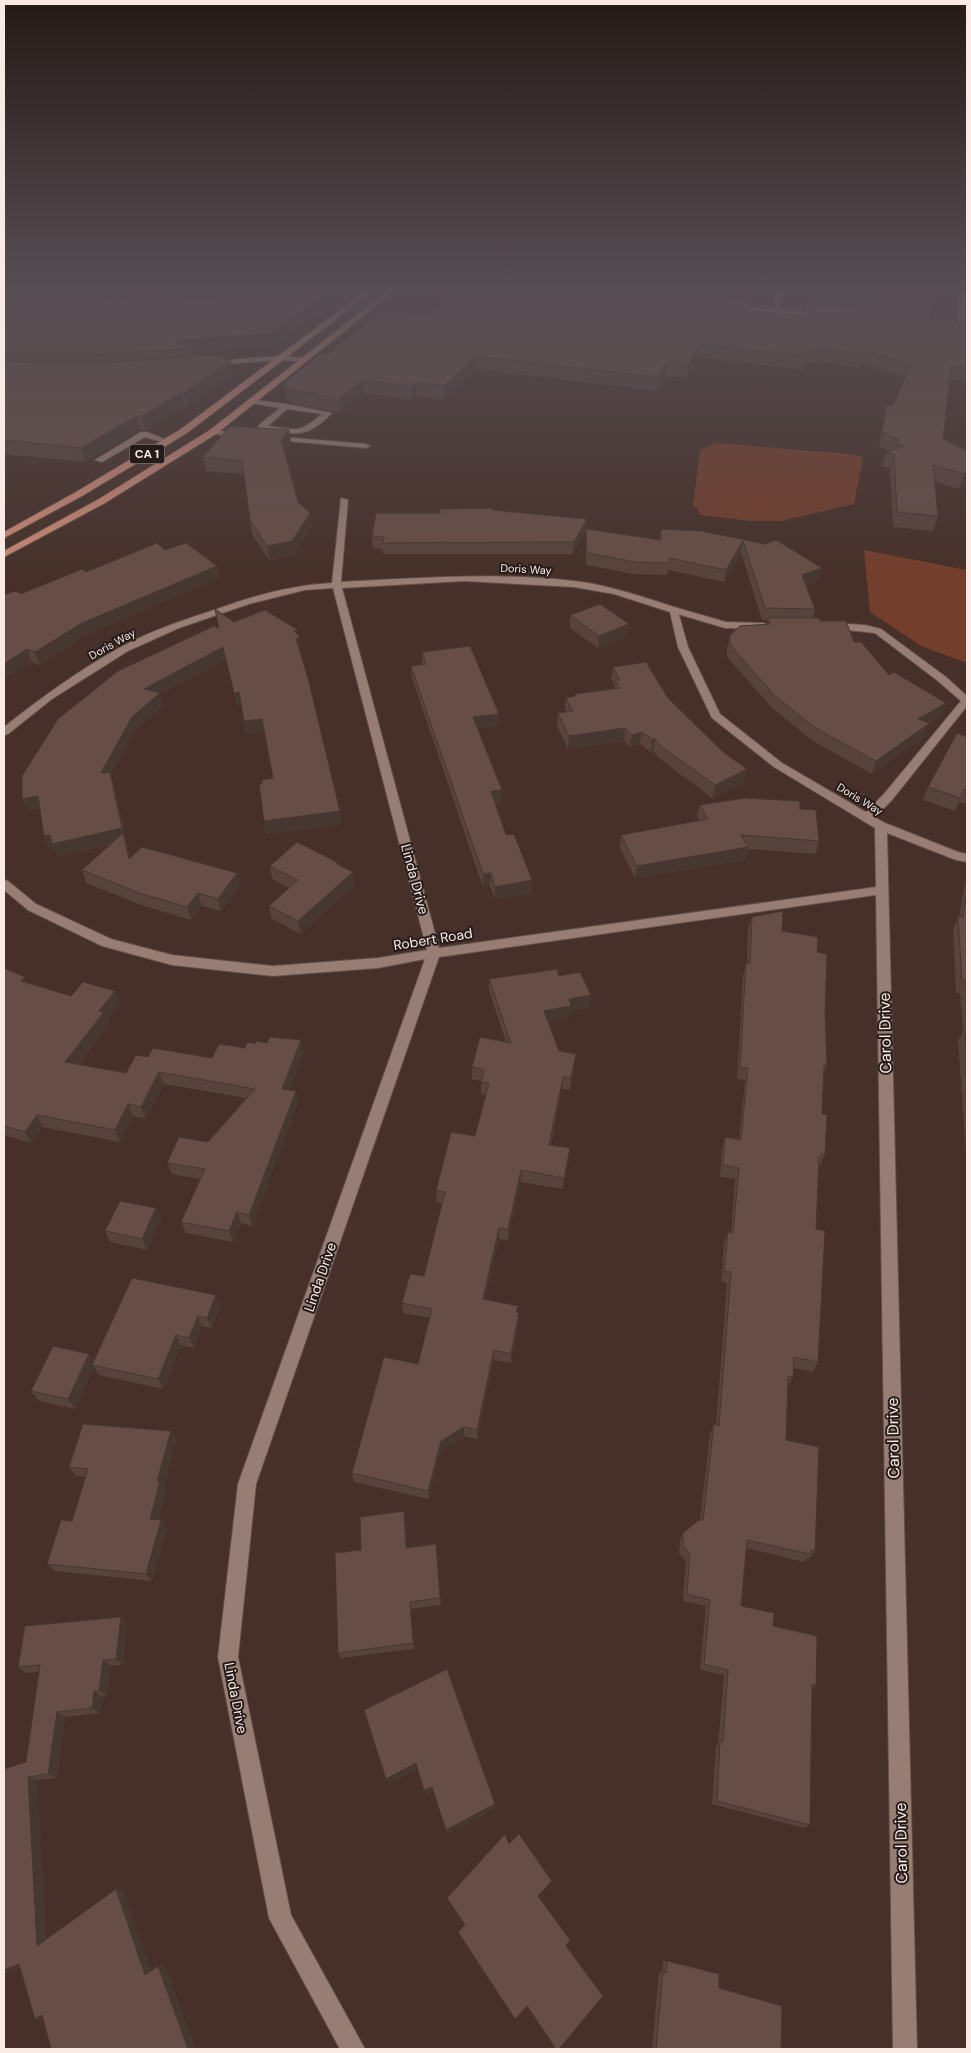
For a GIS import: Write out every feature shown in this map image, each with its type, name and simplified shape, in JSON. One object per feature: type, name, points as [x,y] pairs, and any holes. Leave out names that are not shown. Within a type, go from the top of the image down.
[{"type":"highway","name":"CA 1","points":[[4,535],[80,494],[168,442],[245,385]]},
{"type":"highway","name":"CA 1","points":[[4,554],[102,501],[213,432],[273,385]]},
{"type":"street","points":[[252,401],[286,406],[328,413],[307,430],[293,432],[262,427],[286,406]]},
{"type":"street","points":[[213,432],[252,436]]},
{"type":"street","points":[[99,460],[144,434],[168,442]]},
{"type":"street","points":[[271,438],[366,446]]},
{"type":"street","name":"Linda Drive","points":[[344,500],[336,584],[434,953],[247,1484],[228,1657],[280,1918],[353,2049]]},
{"type":"street","name":"Doris Way","points":[[4,732],[48,698],[124,649],[176,626],[246,602],[305,587],[336,584],[464,578],[574,584],[616,592],[674,610],[683,647],[716,716],[778,765],[874,822],[956,856],[967,858]]},
{"type":"street","points":[[674,610],[725,625],[779,626]]},
{"type":"street","points":[[816,626],[844,626],[878,631],[942,679],[967,701],[888,797],[874,822]]},
{"type":"street","name":"Carol Drive","points":[[874,822],[882,890],[905,2049]]},
{"type":"street","name":"Robert Road","points":[[4,884],[32,907],[107,943],[172,960],[273,971],[378,963],[434,953],[882,890]]},
{"type":"shaded area","points":[[716,443],[848,454],[863,457],[854,504],[781,521],[751,521],[701,515],[693,505],[700,450]]},
{"type":"shaded area","points":[[864,550],[967,570],[967,663],[921,646],[870,612]]},
{"type":"building","points":[[4,385],[196,385],[81,448],[4,440]]},
{"type":"building","points":[[286,385],[356,385],[339,399],[289,389]]},
{"type":"building","points":[[902,385],[949,385],[943,439],[967,451],[967,471],[964,474],[933,465],[938,516],[897,512],[894,454],[886,452],[904,446],[894,442],[900,440],[882,432],[887,405],[893,406]]},
{"type":"building","points":[[230,426],[289,430],[280,442],[282,442],[298,502],[310,513],[292,541],[267,546],[250,520],[242,461],[203,457]]},
{"type":"building","points":[[493,508],[493,510],[587,519],[574,542],[383,543],[384,537],[372,536],[376,513],[440,513],[440,509]]},
{"type":"building","points":[[586,529],[661,540],[661,529],[701,531],[765,544],[776,540],[822,568],[802,575],[815,609],[765,608],[743,541],[726,570],[669,558],[669,563],[635,562],[587,553]]},
{"type":"building","points":[[157,543],[165,550],[186,543],[217,566],[82,623],[35,652],[27,649],[4,664],[4,595],[16,591],[21,594],[82,569],[86,572]]},
{"type":"building","points":[[600,604],[629,624],[599,636],[570,615]]},
{"type":"building","points":[[215,609],[234,622],[265,610],[298,630],[294,631],[300,637],[296,639],[308,678],[340,811],[264,821],[259,784],[262,784],[262,780],[273,778],[262,719],[244,721],[239,692],[234,693],[223,647],[144,689],[160,693],[132,717],[101,773],[110,772],[122,828],[52,844],[50,835],[44,836],[38,796],[22,799],[22,776],[58,719],[118,671],[214,626],[219,629]]},
{"type":"building","points":[[768,618],[819,618],[820,621],[846,621],[854,642],[861,642],[889,675],[894,672],[946,703],[918,719],[930,723],[876,761],[817,729],[775,696],[730,645],[730,635],[740,626],[770,624]]},
{"type":"building","points":[[470,646],[499,714],[473,717],[502,790],[491,791],[506,835],[514,834],[532,880],[495,887],[491,873],[483,874],[411,666],[426,664],[422,652]]},
{"type":"building","points":[[646,662],[668,698],[723,752],[747,769],[715,785],[662,747],[655,739],[642,732],[632,735],[625,728],[569,736],[558,713],[573,711],[566,698],[576,696],[575,694],[620,688],[615,680],[620,680],[613,667]]},
{"type":"building","points":[[957,733],[967,737],[967,790],[964,789],[960,798],[928,787]]},
{"type":"building","points":[[745,798],[800,801],[800,809],[816,810],[819,841],[741,835],[748,847],[637,866],[621,835],[708,819],[700,805]]},
{"type":"building","points":[[123,833],[129,859],[142,847],[237,873],[218,899],[198,893],[187,907],[139,893],[82,870]]},
{"type":"building","points":[[297,842],[353,872],[298,921],[269,906],[298,880],[270,866]]},
{"type":"building","points":[[967,891],[967,998],[966,981],[962,980],[958,917],[963,917]]},
{"type":"building","points":[[783,911],[782,931],[818,937],[817,952],[827,954],[825,1013],[827,1065],[824,1065],[822,1114],[827,1115],[825,1154],[821,1154],[821,1158],[819,1157],[816,1229],[825,1231],[818,1362],[794,1357],[793,1377],[788,1376],[786,1440],[819,1447],[815,1551],[811,1550],[810,1554],[747,1540],[741,1606],[774,1613],[773,1626],[817,1636],[816,1685],[812,1684],[810,1825],[717,1801],[720,1741],[723,1742],[728,1670],[704,1664],[710,1600],[687,1594],[690,1554],[683,1546],[683,1533],[699,1520],[703,1520],[714,1424],[719,1426],[731,1272],[724,1271],[728,1232],[733,1233],[739,1168],[723,1165],[725,1137],[741,1140],[748,1068],[740,1067],[746,963],[750,964],[752,917]]},
{"type":"building","points":[[4,968],[25,977],[21,981],[71,996],[83,982],[115,991],[99,1011],[104,1012],[65,1062],[126,1073],[136,1055],[148,1057],[153,1048],[212,1058],[219,1044],[245,1048],[247,1042],[255,1044],[256,1041],[267,1043],[270,1037],[301,1040],[282,1089],[296,1091],[249,1215],[237,1212],[229,1231],[181,1222],[205,1169],[167,1163],[179,1137],[208,1142],[255,1089],[159,1072],[141,1107],[128,1104],[115,1130],[37,1115],[25,1132],[4,1126]]},
{"type":"building","points":[[557,969],[559,976],[580,972],[591,995],[569,999],[571,1006],[544,1011],[559,1051],[576,1054],[571,1078],[563,1077],[549,1145],[570,1148],[564,1178],[521,1170],[508,1229],[499,1228],[483,1299],[518,1306],[516,1312],[519,1313],[511,1354],[494,1350],[477,1430],[464,1427],[441,1441],[428,1491],[352,1473],[384,1357],[418,1364],[432,1309],[402,1303],[410,1274],[424,1276],[445,1192],[436,1191],[451,1132],[475,1136],[489,1083],[481,1082],[484,1070],[472,1067],[480,1037],[511,1043],[489,979]]},
{"type":"building","points":[[965,1028],[967,1028],[967,1063]]},
{"type":"building","points":[[120,1201],[156,1208],[142,1239],[105,1231]]},
{"type":"building","points":[[132,1278],[216,1295],[207,1318],[198,1316],[189,1338],[176,1335],[158,1379],[92,1365]]},
{"type":"building","points":[[53,1346],[89,1354],[68,1399],[31,1391]]},
{"type":"building","points":[[83,1424],[171,1431],[157,1481],[160,1481],[150,1519],[161,1520],[146,1574],[47,1564],[61,1520],[72,1521],[88,1469],[69,1467]]},
{"type":"building","points":[[404,1511],[406,1548],[436,1544],[440,1598],[410,1602],[413,1643],[338,1653],[335,1553],[361,1550],[360,1517]]},
{"type":"building","points":[[121,1617],[116,1659],[103,1660],[99,1691],[94,1691],[92,1708],[57,1712],[48,1774],[28,1777],[37,1946],[116,1889],[145,1975],[158,1966],[188,2049],[51,2049],[42,2015],[35,2019],[19,1964],[4,1970],[4,1769],[26,1762],[40,1665],[18,1667],[25,1626]]},
{"type":"building","points":[[447,1669],[495,1804],[446,1830],[432,1787],[424,1790],[416,1763],[386,1779],[364,1710]]},
{"type":"building","points":[[505,1834],[509,1844],[519,1834],[552,1881],[538,1896],[570,1940],[566,1946],[603,1996],[559,2049],[556,2049],[527,2006],[515,2019],[458,1932],[465,1925],[447,1898]]},
{"type":"building","points":[[667,1961],[719,1974],[719,1988],[782,2006],[781,2049],[656,2049],[663,1972],[666,1973]]}]
